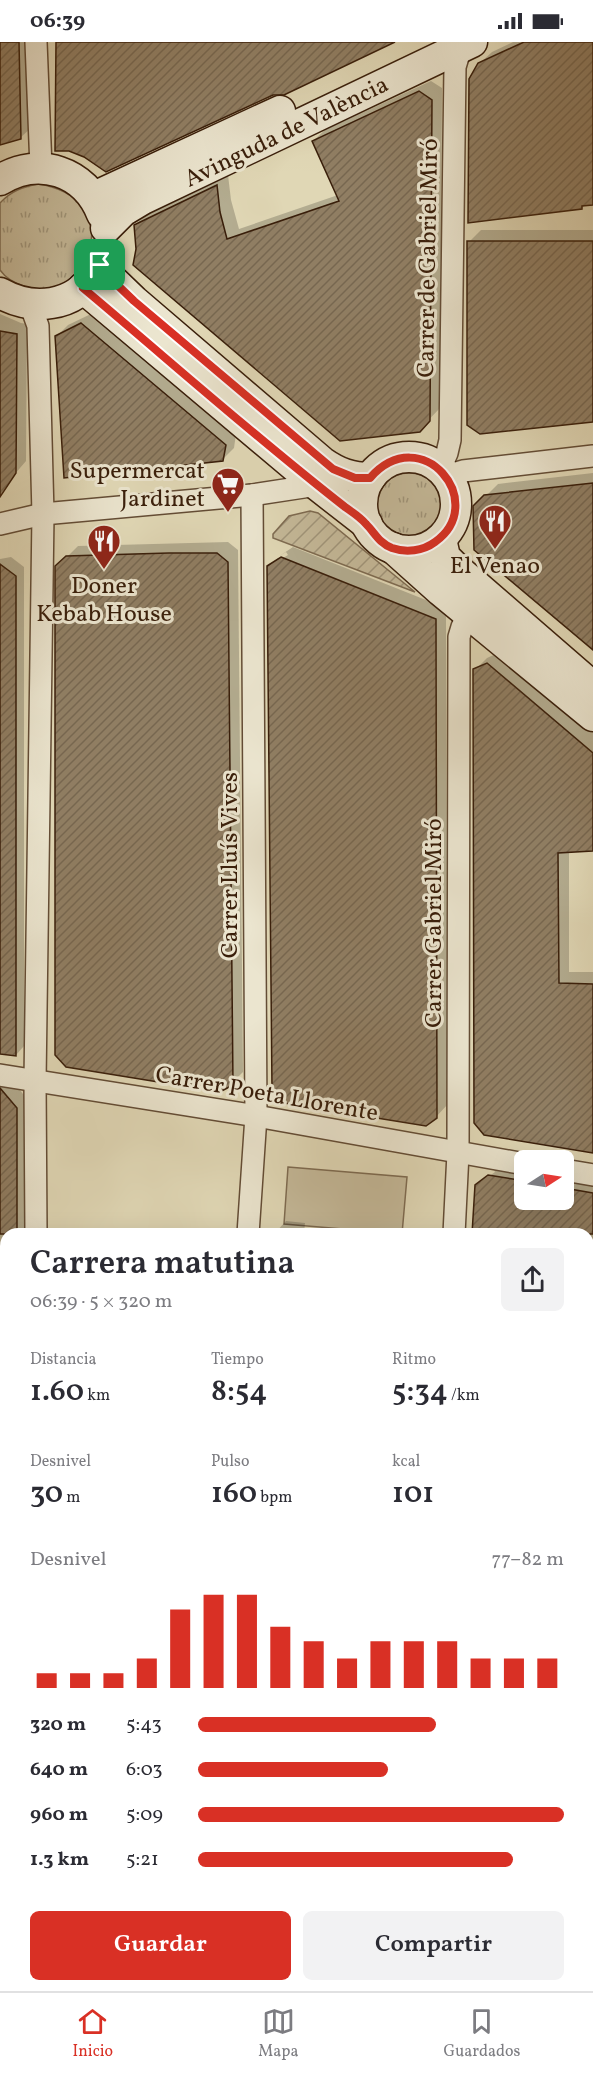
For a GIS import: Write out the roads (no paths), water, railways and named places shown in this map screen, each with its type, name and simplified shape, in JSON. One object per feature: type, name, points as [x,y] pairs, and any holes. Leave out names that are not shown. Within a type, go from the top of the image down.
[{"type":"street","points":[[36,42],[41,168]]},
{"type":"street","name":"Avinguda de València","points":[[94,197],[430,42]]},
{"type":"street","name":"Avinguda de València","points":[[106,228],[123,211],[143,199],[467,44]]},
{"type":"street","name":"Carrer de Gabriel Miró","points":[[443,472],[450,440],[455,67],[467,44]]},
{"type":"street","points":[[0,180],[25,169],[41,168],[62,172],[80,182],[94,197],[102,212],[106,228],[106,247],[92,277],[67,298],[49,304],[30,304],[13,300],[0,293]]},
{"type":"street","points":[[92,277],[108,276],[134,301],[322,462],[346,475],[355,478],[370,478]]},
{"type":"street","points":[[92,277],[317,485],[367,524]]},
{"type":"street","points":[[30,304],[38,326],[43,514],[35,1081],[36,1228]]},
{"type":"street","points":[[443,472],[593,456]]},
{"type":"street","points":[[403,457],[428,461],[443,472],[454,495],[454,515],[449,528],[441,538],[430,546],[405,551],[382,543],[373,535],[362,508],[363,492],[370,478],[379,468],[403,457]]},
{"type":"street","points":[[0,524],[43,514],[252,495],[317,485]]},
{"type":"street","name":"Carrer Lluís Vives","points":[[248,1228],[256,1116],[252,495]]},
{"type":"street","points":[[441,538],[445,557],[458,570],[593,687]]},
{"type":"street","points":[[393,548],[593,716]]},
{"type":"street","name":"Carrer Gabriel Miró","points":[[454,1228],[458,1153],[459,637],[469,614]]},
{"type":"street","name":"Carrer Poeta Llorente","points":[[0,1075],[256,1116],[514,1162]]},
{"type":"street","points":[[574,1172],[593,1175]]},
{"type":"place","name":"Supermercat Jardinet","points":[[228,513]]},
{"type":"place","name":"El Venao","points":[[495,550]]},
{"type":"place","name":"Doner Kebab House","points":[[104,570]]}]
